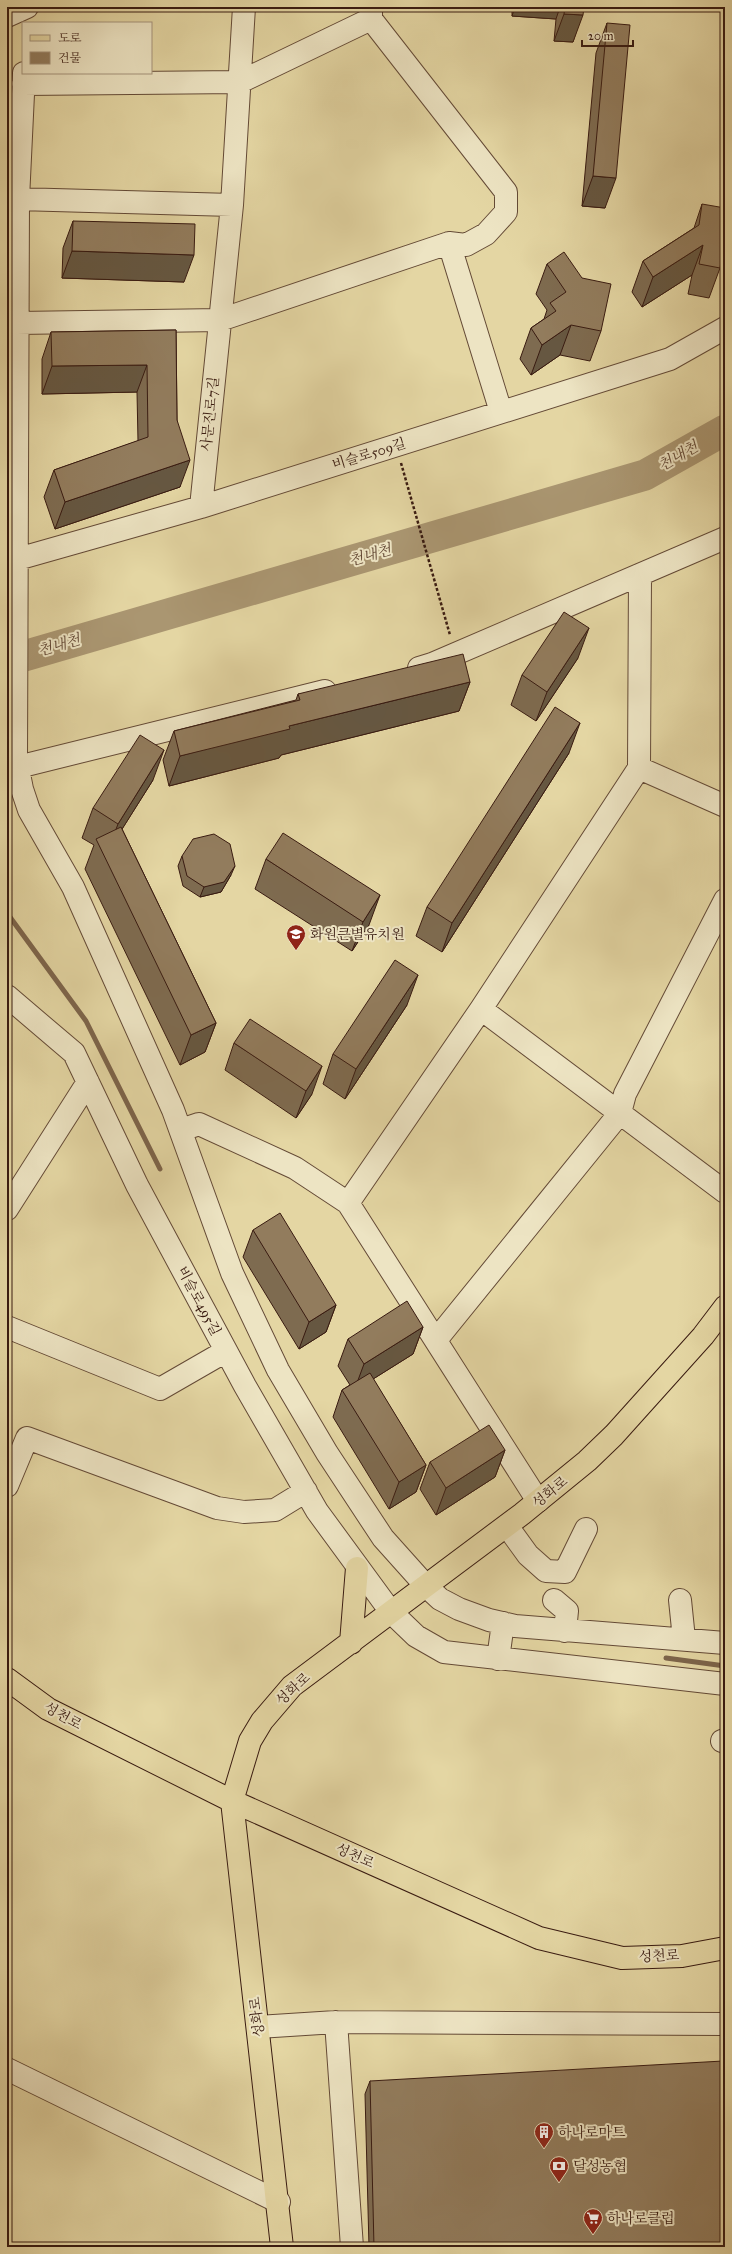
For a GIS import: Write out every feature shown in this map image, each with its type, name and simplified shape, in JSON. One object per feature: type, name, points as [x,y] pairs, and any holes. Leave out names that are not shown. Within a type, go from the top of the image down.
[{"type":"main road","name":"성화로","points":[[282,2247],[232,1801],[250,1741],[262,1721],[292,1686],[506,1526],[587,1461],[614,1435],[721,1318]]},
{"type":"main road","points":[[351,1643],[357,1568]]},
{"type":"main road","name":"성천로","points":[[7,1679],[48,1709],[232,1801],[539,1938],[622,1958],[682,1956],[725,1948]]},
{"type":"street","points":[[7,16],[27,7],[26,22]]},
{"type":"street","name":"사문진로7길","points":[[201,507],[232,205],[244,7]]},
{"type":"street","points":[[13,318],[220,320],[449,242],[466,245],[486,234],[506,212],[506,192],[371,13],[240,82],[24,79],[13,318],[12,565],[17,763],[22,789],[29,810],[73,887],[181,1130],[232,1273],[278,1370],[327,1453],[383,1538],[426,1586],[440,1599],[459,1609],[502,1623],[565,1631],[725,1643]]},
{"type":"street","points":[[18,199],[232,205]]},
{"type":"street","points":[[449,242],[501,412]]},
{"type":"street","name":"비슬로509길","points":[[12,565],[201,507],[670,358],[725,328]]},
{"type":"street","points":[[402,672],[432,664],[725,538]]},
{"type":"street","points":[[348,1203],[481,1009],[639,768],[640,575]]},
{"type":"street","points":[[17,763],[348,685]]},
{"type":"street","points":[[639,768],[725,806]]},
{"type":"street","points":[[436,1340],[620,1114],[625,1094],[725,900]]},
{"type":"street","name":"비슬로495길","points":[[7,996],[74,1053],[137,1185],[226,1351],[317,1511],[357,1568],[391,1612],[416,1636],[444,1652],[725,1684]]},
{"type":"street","points":[[481,1009],[725,1192]]},
{"type":"street","points":[[7,1209],[88,1082]]},
{"type":"street","points":[[181,1130],[199,1124],[295,1168],[348,1203],[538,1501]]},
{"type":"street","points":[[7,1327],[160,1389],[226,1351]]},
{"type":"street","points":[[7,1486],[27,1438],[217,1508],[244,1512],[275,1510],[306,1491]]},
{"type":"street","points":[[506,1526],[528,1555],[546,1571],[559,1572],[565,1572],[586,1529]]},
{"type":"street","points":[[554,1600],[567,1611],[565,1631]]},
{"type":"street","points":[[680,1600],[684,1639]]},
{"type":"street","points":[[498,1659],[502,1623]]},
{"type":"street","points":[[258,2027],[336,2022],[725,2024]]},
{"type":"street","points":[[336,2022],[352,2247]]},
{"type":"street","points":[[7,2069],[278,2202]]},
{"type":"path","points":[[401,462],[438,588],[451,639]]},
{"type":"building","points":[[565,7],[584,7],[583,15],[564,14]]},
{"type":"building","points":[[607,23],[630,25],[616,178],[593,176]]},
{"type":"building","points":[[702,204],[725,208],[725,237],[720,268],[699,264],[703,245],[653,277],[643,261],[699,225]]},
{"type":"building","points":[[73,221],[195,224],[194,255],[72,251]]},
{"type":"building","points":[[564,252],[582,278],[611,284],[601,331],[571,325],[542,345],[531,328],[556,311],[550,303],[566,292],[547,264]]},
{"type":"building","points":[[176,330],[177,420],[190,460],[65,502],[54,470],[148,437],[147,365],[52,366],[51,332]]},
{"type":"building","points":[[564,612],[589,628],[547,692],[522,675]]},
{"type":"building","points":[[463,654],[470,682],[289,726],[290,729],[180,756],[174,731],[300,700],[298,694]]},
{"type":"building","points":[[555,707],[580,723],[452,923],[427,907]]},
{"type":"building","points":[[140,735],[164,750],[118,824],[93,808]]},
{"type":"building","points":[[121,827],[216,1023],[191,1035],[96,839]]},
{"type":"building","points":[[283,833],[380,895],[363,922],[266,859]]},
{"type":"building","points":[[214,834],[230,844],[235,866],[224,882],[204,887],[187,876],[182,856],[193,839]]},
{"type":"building","points":[[395,960],[418,975],[356,1069],[333,1054]]},
{"type":"building","points":[[250,1019],[322,1066],[306,1091],[234,1043]]},
{"type":"building","points":[[280,1213],[336,1305],[309,1322],[253,1230]]},
{"type":"building","points":[[407,1301],[423,1327],[364,1364],[348,1339]]},
{"type":"building","points":[[370,1373],[426,1465],[399,1482],[342,1390]]},
{"type":"building","points":[[489,1425],[505,1450],[446,1488],[430,1462]]},
{"type":"building","name":"하나로마트","points":[[723,2061],[725,2106],[725,2247],[374,2247],[370,2081]]},
{"type":"waterway","name":"천내천","points":[[7,661],[645,475],[725,430]]},
{"type":"waterway","points":[[7,913],[86,1021],[160,1169]]},
{"type":"waterway","points":[[666,1658],[725,1666]]},
{"type":"place","name":"화원큰별유치원","points":[[296,951]]},
{"type":"place","name":"하나로마트","points":[[544,2149]]},
{"type":"place","name":"달성농협","points":[[559,2183]]},
{"type":"place","name":"하나로클럽","points":[[593,2235]]}]
